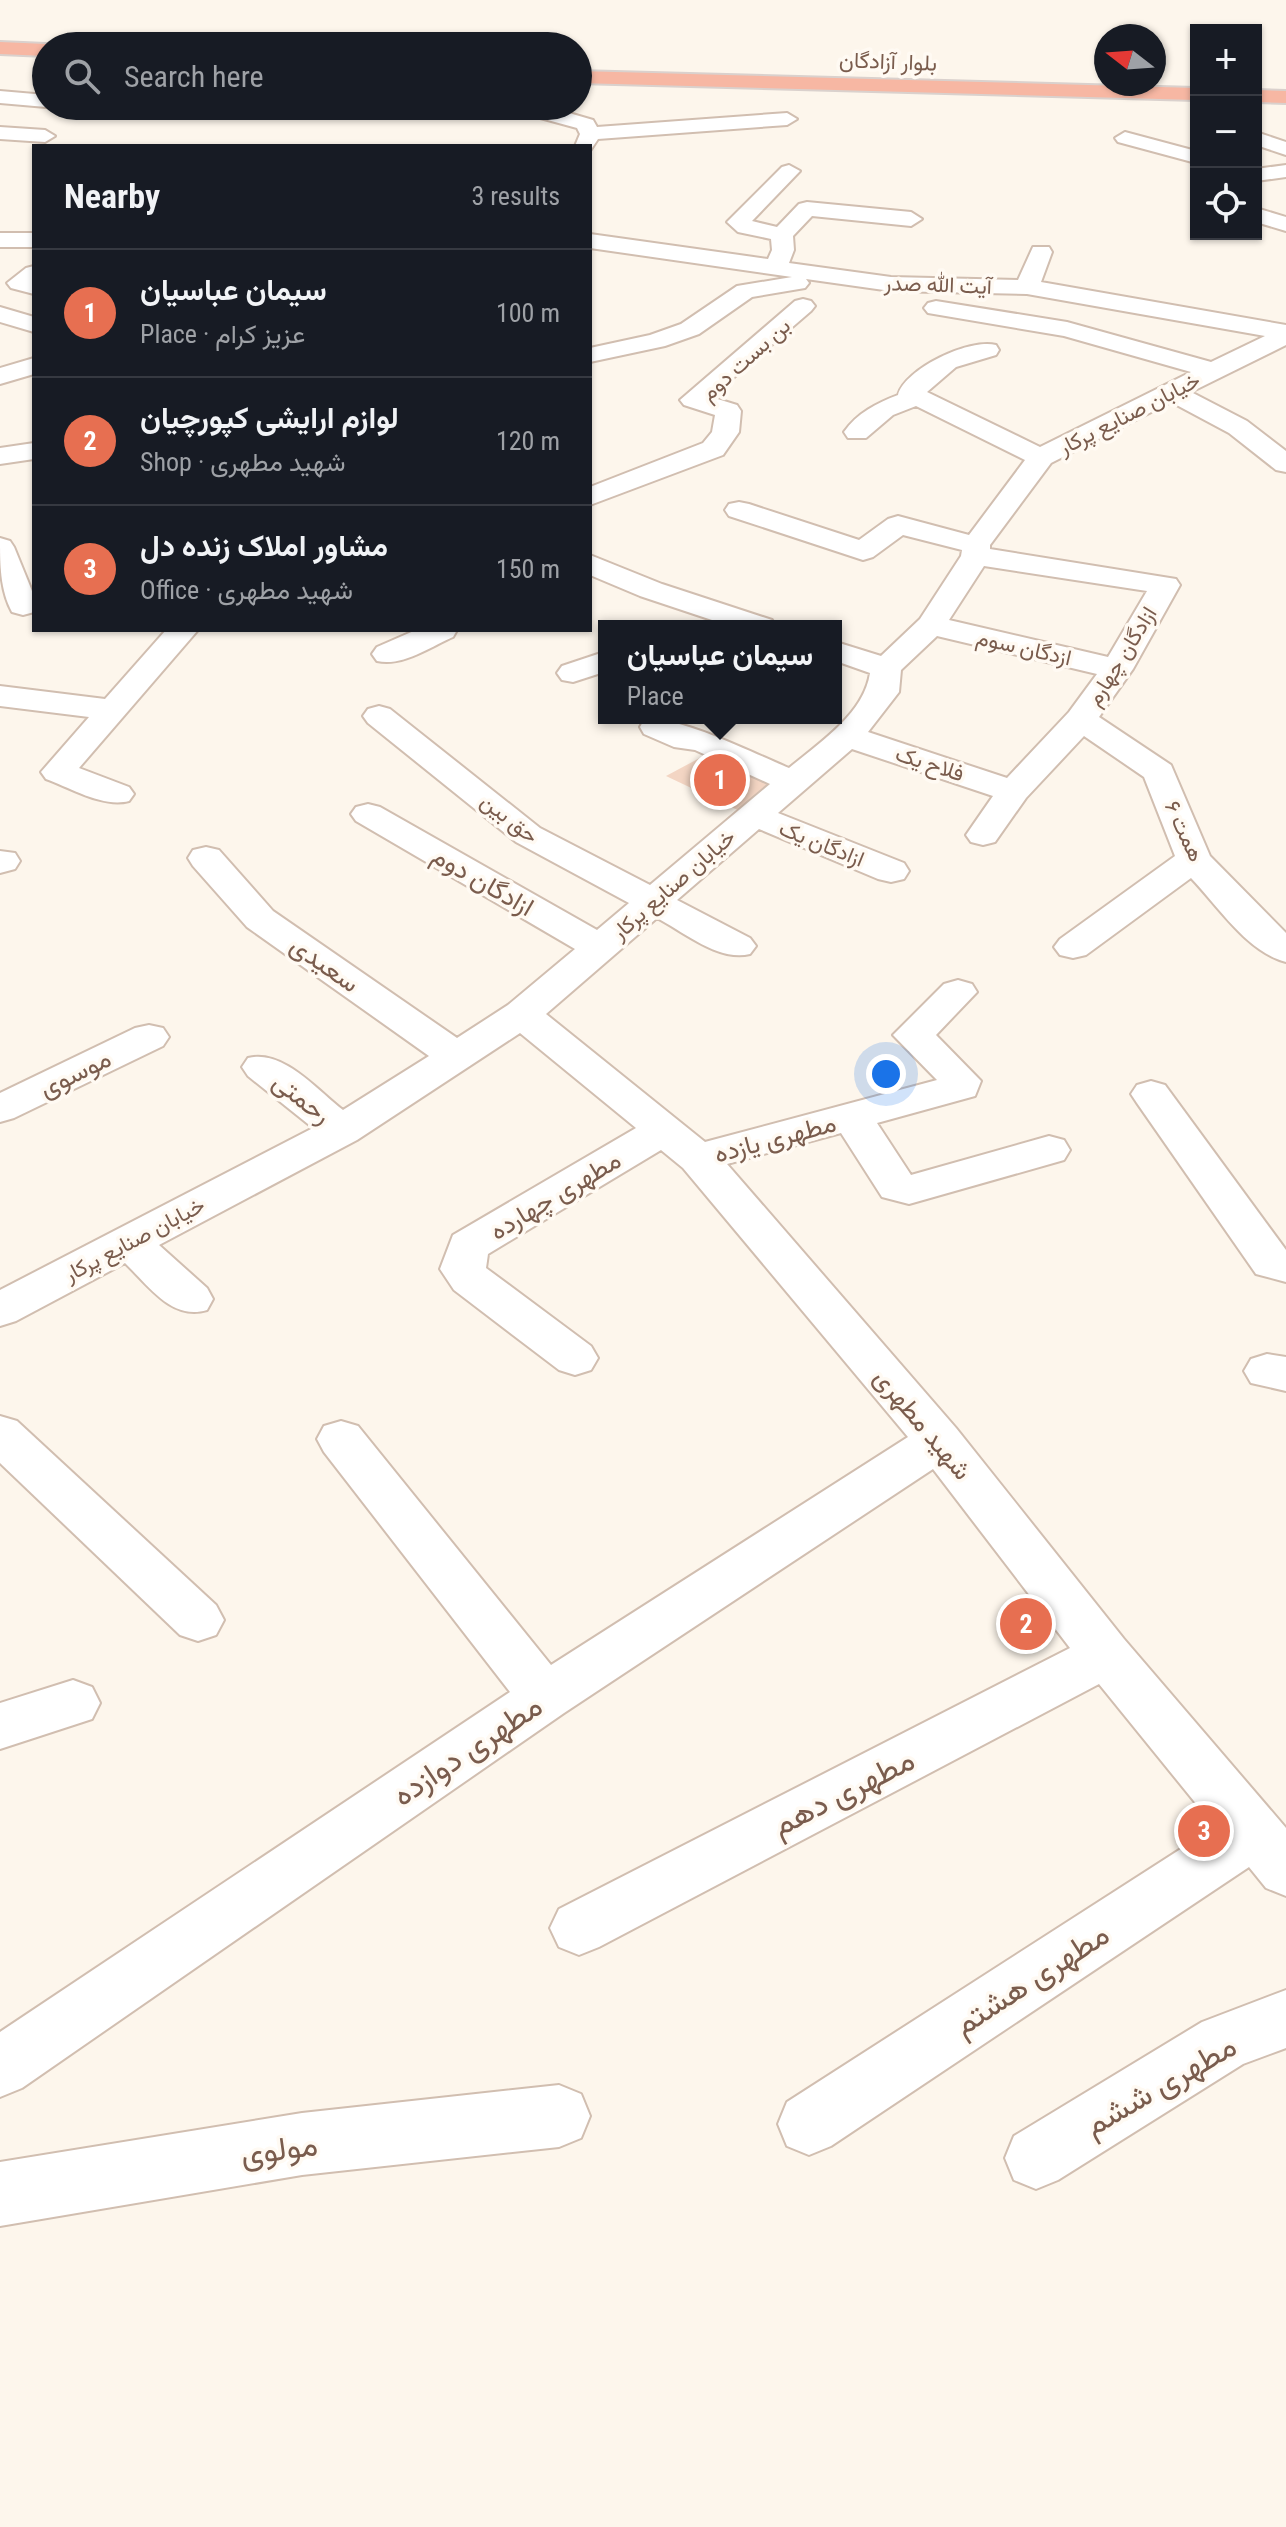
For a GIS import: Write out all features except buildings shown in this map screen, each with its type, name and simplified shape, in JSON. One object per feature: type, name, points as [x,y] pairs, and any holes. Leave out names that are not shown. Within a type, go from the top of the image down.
[{"type":"highway","points":[[0,48],[32,49]]},
{"type":"highway","points":[[0,60],[32,61]]},
{"type":"highway","name":"بلوار آزادگان","points":[[592,65],[1094,80]]},
{"type":"highway","name":"بلوار آزادگان","points":[[592,77],[1190,94]]},
{"type":"highway","points":[[1166,81],[1190,82]]},
{"type":"highway","points":[[1262,84],[1286,85]]},
{"type":"highway","points":[[1262,96],[1286,97]]},
{"type":"street","points":[[0,97],[32,100]]},
{"type":"street","points":[[571,120],[586,124],[587,140],[787,119]]},
{"type":"street","points":[[1262,127],[1281,123]]},
{"type":"street","points":[[0,133],[45,136]]},
{"type":"street","points":[[1125,138],[1190,155]]},
{"type":"street","points":[[1262,140],[1286,149]]},
{"type":"street","points":[[782,235],[746,227],[738,222],[789,171]]},
{"type":"street","points":[[1262,174],[1286,171]]},
{"type":"street","points":[[775,269],[783,250],[782,235],[807,209],[911,219]]},
{"type":"street","points":[[1262,217],[1286,224]]},
{"type":"street","points":[[596,242],[627,223]]},
{"type":"street","points":[[0,240],[32,240]]},
{"type":"street","name":"آیت الله صدر","points":[[596,242],[891,284],[1027,287],[1286,334]]},
{"type":"street","points":[[1027,287],[1041,252]]},
{"type":"street","points":[[32,274],[19,283],[32,286]]},
{"type":"street","points":[[592,355],[656,341],[690,329],[745,291],[797,283],[1067,329],[1214,371]]},
{"type":"street","points":[[688,306],[718,310]]},
{"type":"street","name":"بن بست دوم","points":[[596,487],[713,449],[723,439],[729,425],[728,411],[693,400],[803,306]]},
{"type":"street","points":[[0,314],[32,324]]},
{"type":"street","name":"خیابان صنایع پرکار","points":[[0,1310],[342,1130],[522,1014],[847,736],[883,692],[886,668],[931,625],[976,550],[1041,457],[1286,334]]},
{"type":"street","points":[[910,393],[947,362],[987,350]]},
{"type":"street","points":[[4,376],[32,367]]},
{"type":"street","points":[[4,376],[32,389]]},
{"type":"street","points":[[1171,392],[1238,427],[1283,459]]},
{"type":"street","points":[[857,432],[884,409],[912,399],[910,393]]},
{"type":"street","points":[[910,393],[1008,444],[1041,457]]},
{"type":"street","points":[[0,456],[32,451]]},
{"type":"street","points":[[739,510],[863,551],[898,525],[976,550]]},
{"type":"street","points":[[0,547],[23,606]]},
{"type":"street","name":"ازادگان چهارم","points":[[976,550],[1165,585],[1117,669],[1081,719],[1013,791],[983,835]]},
{"type":"street","points":[[592,565],[651,590],[743,620]]},
{"type":"street","points":[[684,620],[707,608]]},
{"type":"street","name":"ازدگان سوم","points":[[931,625],[1117,669]]},
{"type":"street","points":[[117,794],[58,772],[181,632]]},
{"type":"street","points":[[388,654],[438,632]]},
{"type":"street","points":[[842,653],[886,668]]},
{"type":"street","points":[[573,673],[598,663]]},
{"type":"street","points":[[0,696],[113,710]]},
{"type":"street","name":"حق بین","points":[[379,716],[528,835],[737,946]]},
{"type":"street","name":"همت ۶","points":[[1081,719],[1159,772],[1194,859],[1262,933],[1286,951]]},
{"type":"street","points":[[656,727],[686,740],[702,741],[725,754],[793,782]]},
{"type":"street","name":"فلاح یک","points":[[847,736],[1013,791]]},
{"type":"street","name":"ازادگان دوم","points":[[368,814],[599,947]]},
{"type":"street","name":"ازادگان یک","points":[[754,815],[891,871]]},
{"type":"street","name":"سعیدی","points":[[206,858],[260,919],[456,1056]]},
{"type":"street","points":[[1073,947],[1194,859]]},
{"type":"street","name":"مطهری یازده","points":[[680,1145],[852,1117],[961,1087],[961,1081],[913,1035],[958,992]]},
{"type":"street","name":"شهید مطهری","points":[[522,1014],[680,1145],[939,1441],[1106,1655],[1270,1852]]},
{"type":"street","name":"موسوی","points":[[0,1109],[149,1037]]},
{"type":"street","name":"رحمتی","points":[[262,1067],[342,1130]]},
{"type":"street","points":[[1151,1094],[1272,1263],[1286,1266]]},
{"type":"street","name":"مطهری یازده","points":[[852,1117],[897,1187],[909,1190],[1049,1150]]},
{"type":"street","name":"مطهری چهارده","points":[[575,1358],[470,1279],[462,1269],[468,1246],[680,1145]]},
{"type":"street","points":[[129,1242],[191,1299]]},
{"type":"street","points":[[0,1434],[198,1620]]},
{"type":"street","points":[[341,1439],[545,1697]]},
{"type":"street","name":"مطهری دوازده","points":[[0,2067],[545,1697],[939,1441]]},
{"type":"street","name":"مطهری دهم","points":[[579,1928],[1106,1655]]},
{"type":"street","points":[[0,1726],[73,1703]]},
{"type":"street","name":"مطهری هشتم","points":[[809,2124],[1270,1852]]},
{"type":"street","name":"مطهری ششم","points":[[1036,2158],[1223,2043],[1286,2019]]},
{"type":"street","name":"مولوی","points":[[0,2194],[302,2144],[559,2116]]},
{"type":"place","name":"سیمان عباسیان","points":[[720,780]]},
{"type":"place","name":"لوازم ارایشی کپورچیان","points":[[1026,1624]]},
{"type":"place","name":"مشاور املاک زنده دل","points":[[1204,1831]]}]
